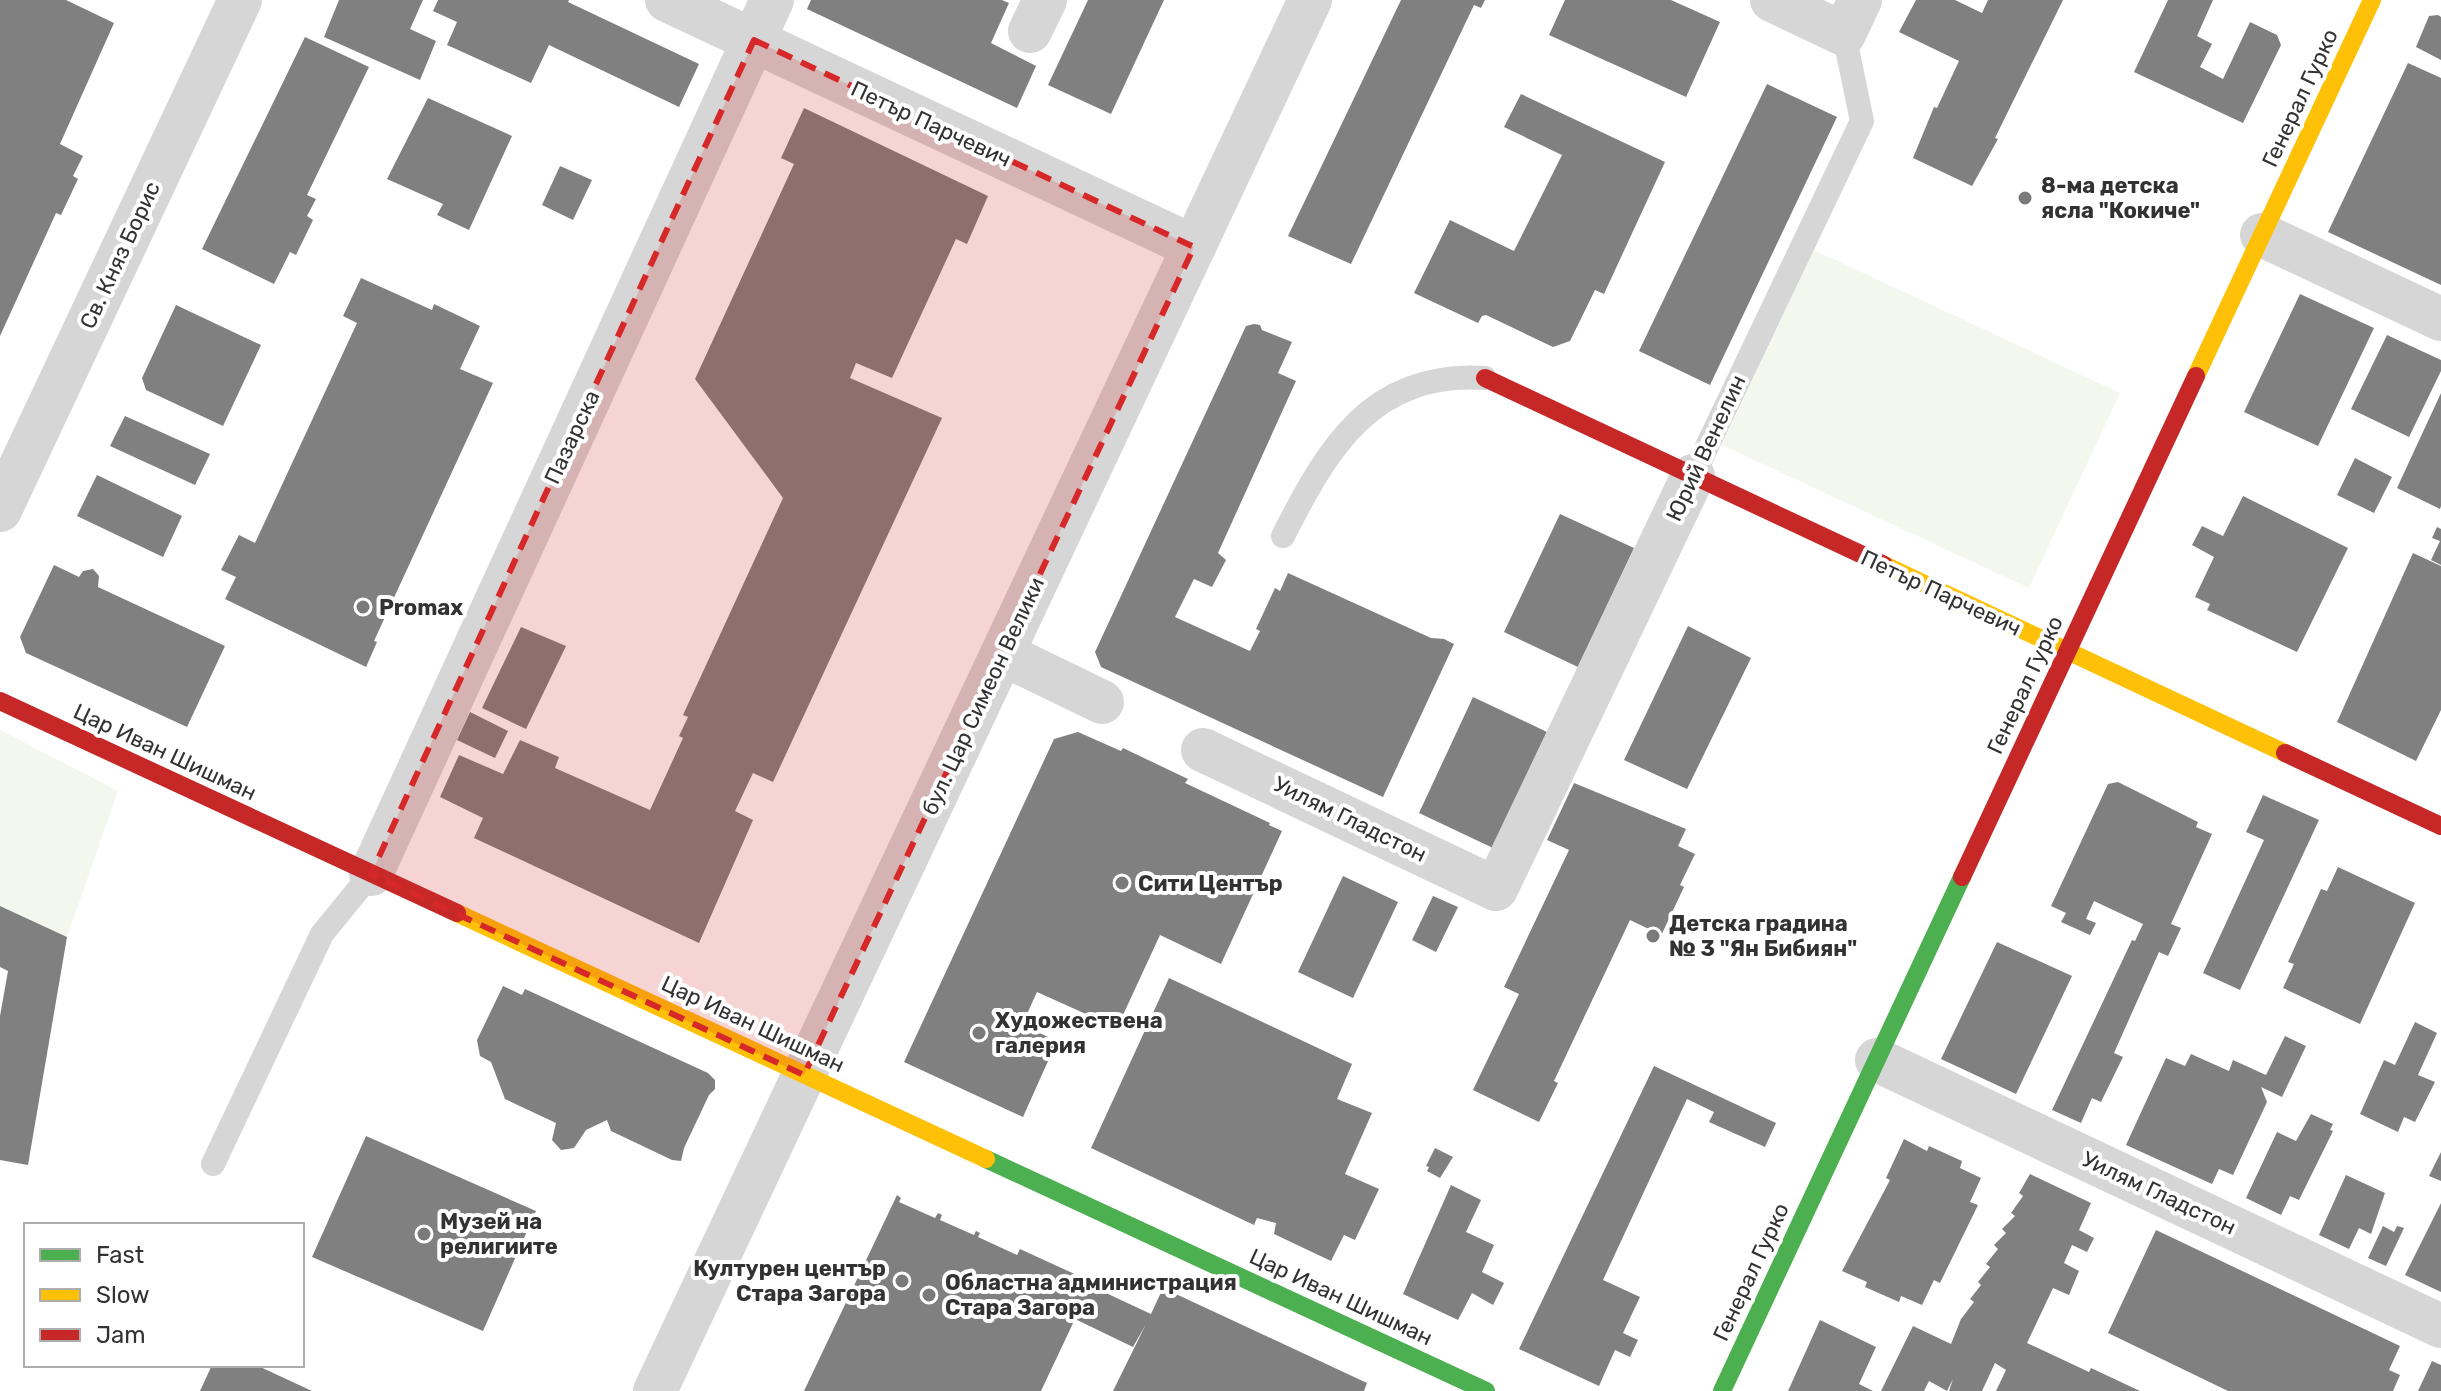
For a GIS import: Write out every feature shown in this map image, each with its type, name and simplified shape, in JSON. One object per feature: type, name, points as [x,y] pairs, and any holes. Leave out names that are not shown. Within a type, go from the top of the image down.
[{"type":"street","name":"Св. Княз Борис","points":[[0,510],[240,0]]},
{"type":"street","name":"Петър Парчевич","points":[[667,0],[1194,247]]},
{"type":"street","name":"Пазарска","points":[[371,874],[772,0]]},
{"type":"street","name":"бул. Цар Симеон Велики","points":[[655,1391],[1310,0]]},
{"type":"street","points":[[1772,0],[1852,17]]},
{"type":"street","name":"Генерал Гурко","points":[[1722,1391],[2372,0]]},
{"type":"street","points":[[2262,235],[2441,319]]},
{"type":"street","name":"Петър Парчевич","points":[[1485,378],[2441,826]]},
{"type":"street","name":"Юрий Венелин","points":[[1496,889],[1693,476]]},
{"type":"street","points":[[1003,654],[1102,702]]},
{"type":"street","name":"Цар Иван Шишман","points":[[0,701],[1486,1391]]},
{"type":"street","name":"Уилям Гладстон","points":[[1203,750],[1496,889]]},
{"type":"street","name":"Уилям Гладстон","points":[[1877,1060],[2441,1326]]},
{"type":"lane","name":"Юрий Венелин","points":[[1693,476],[1862,121],[1852,17]]},
{"type":"lane","points":[[1283,536],[1314,476],[1352,425],[1372,409],[1416,387],[1462,377],[1485,378]]},
{"type":"lane","points":[[213,1164],[322,934],[371,874]]},
{"type":"highlighted area","points":[[754,40],[1194,247],[804,1075],[371,874]]},
{"type":"shaded area","points":[[1814,250],[2120,393],[2029,588],[1722,445]]},
{"type":"shaded area","points":[[0,730],[118,791],[67,937],[0,906]]},
{"type":"building","points":[[0,0],[66,0],[114,23],[60,144],[83,156],[73,176],[78,179],[61,215],[56,213],[0,336]]},
{"type":"building","points":[[339,0],[423,0],[410,29],[436,41],[420,80],[324,37]]},
{"type":"building","points":[[438,0],[569,0],[699,64],[679,107],[549,45],[531,83],[447,45],[457,22],[433,11]]},
{"type":"building","points":[[811,0],[1002,0],[1009,3],[991,43],[1036,66],[1017,108],[807,9]]},
{"type":"building","points":[[1088,0],[1164,0],[1111,114],[1048,85]]},
{"type":"building","points":[[1401,0],[1485,0],[1481,8],[1474,5],[1351,264],[1288,236]]},
{"type":"building","points":[[1565,0],[1671,0],[1720,22],[1686,97],[1549,35]]},
{"type":"building","points":[[1916,0],[1955,0],[1982,13],[1988,0],[2063,0],[1995,138],[1998,139],[1972,186],[1913,158],[1934,107],[1937,108],[1959,61],[1899,32]]},
{"type":"building","points":[[2168,0],[2213,0],[2197,36],[2212,44],[2200,67],[2223,79],[2250,22],[2277,35],[2281,45],[2243,123],[2134,72]]},
{"type":"building","points":[[2429,16],[2441,17],[2441,60],[2416,47]]},
{"type":"building","points":[[305,37],[369,67],[307,195],[316,199],[307,216],[313,220],[296,255],[290,252],[274,284],[202,249]]},
{"type":"building","points":[[2408,63],[2441,78],[2441,285],[2328,232]]},
{"type":"building","points":[[1767,84],[1837,117],[1710,385],[1639,351]]},
{"type":"building","points":[[1521,94],[1665,162],[1604,294],[1595,290],[1570,341],[1553,347],[1486,315],[1478,323],[1414,293],[1450,220],[1514,251],[1562,155],[1504,127]]},
{"type":"building","points":[[428,98],[512,136],[469,230],[437,215],[443,204],[387,179]]},
{"type":"building","points":[[804,108],[988,196],[967,244],[956,239],[892,378],[856,363],[850,378],[942,418],[773,782],[753,773],[735,811],[753,820],[699,943],[474,838],[483,818],[440,797],[459,755],[503,774],[520,740],[559,757],[555,768],[650,810],[683,738],[679,736],[688,717],[683,715],[783,498],[695,379],[794,164],[781,158]]},
{"type":"building","points":[[560,166],[592,180],[573,220],[542,205]]},
{"type":"building","points":[[361,278],[432,310],[434,304],[480,326],[460,369],[493,383],[374,641],[377,642],[366,667],[225,599],[236,577],[221,570],[239,535],[255,543],[357,323],[343,316]]},
{"type":"building","points":[[2300,294],[2374,328],[2318,446],[2244,412]]},
{"type":"building","points":[[176,305],[261,345],[223,426],[146,390],[142,378]]},
{"type":"building","points":[[1254,324],[1292,342],[1278,373],[1296,381],[1218,553],[1226,560],[1212,587],[1194,579],[1175,617],[1250,651],[1260,631],[1256,629],[1275,588],[1280,591],[1288,573],[1431,638],[1454,644],[1383,797],[1101,667],[1095,652],[1246,326]]},
{"type":"building","points":[[2387,335],[2441,360],[2441,371],[2409,437],[2351,409]]},
{"type":"building","points":[[2441,393],[2441,506],[2440,509],[2397,488]]},
{"type":"building","points":[[125,416],[210,454],[195,485],[110,446]]},
{"type":"building","points":[[2355,458],[2392,477],[2374,513],[2337,495]]},
{"type":"building","points":[[97,475],[182,516],[163,557],[77,516]]},
{"type":"building","points":[[2243,496],[2348,548],[2297,652],[2207,610],[2210,604],[2195,597],[2214,557],[2192,545],[2202,526],[2223,536]]},
{"type":"building","points":[[1560,514],[1634,548],[1578,667],[1504,632]]},
{"type":"building","points":[[2437,527],[2441,529],[2441,565],[2431,560],[2440,541],[2432,538]]},
{"type":"building","points":[[2413,553],[2441,566],[2441,710],[2416,761],[2337,722]]},
{"type":"building","points":[[54,565],[79,577],[83,571],[93,569],[99,576],[98,587],[225,646],[187,727],[26,653],[20,637]]},
{"type":"building","points":[[1688,626],[1751,658],[1687,789],[1624,760]]},
{"type":"building","points":[[521,627],[566,646],[526,729],[482,708]]},
{"type":"building","points":[[1473,697],[1547,732],[1493,848],[1419,813]]},
{"type":"building","points":[[470,712],[508,731],[495,758],[457,740]]},
{"type":"building","name":"Сити Център","points":[[1078,732],[1121,751],[1123,748],[1188,779],[1185,783],[1282,831],[1221,964],[1160,935],[1117,1028],[1037,992],[1022,1025],[1057,1041],[1023,1117],[904,1062],[1054,739]]},
{"type":"building","points":[[2118,782],[2198,822],[2196,827],[2212,834],[2171,924],[2181,928],[2168,956],[2159,952],[2114,1053],[2123,1057],[2101,1102],[2092,1098],[2081,1123],[2052,1110],[2132,940],[2135,941],[2143,924],[2094,901],[2086,919],[2096,923],[2090,935],[2061,922],[2066,913],[2051,906],[2108,784]]},
{"type":"building","points":[[1574,783],[1686,829],[1678,846],[1695,854],[1680,885],[1684,887],[1659,940],[1651,936],[1653,931],[1630,920],[1554,1081],[1558,1083],[1539,1122],[1473,1090],[1519,994],[1504,987],[1569,850],[1547,840]]},
{"type":"building","points":[[2263,795],[2319,820],[2240,990],[2203,973],[2264,840],[2246,832]]},
{"type":"building","points":[[2338,867],[2415,903],[2360,1024],[2283,988],[2294,964],[2288,962],[2321,889],[2327,891]]},
{"type":"building","points":[[1343,876],[1398,902],[1353,998],[1298,972]]},
{"type":"building","points":[[1433,896],[1458,907],[1436,952],[1412,940]]},
{"type":"building","points":[[0,906],[67,937],[28,1165],[0,1160],[0,1016],[8,971],[0,967]]},
{"type":"building","points":[[1997,942],[2072,976],[2016,1094],[1941,1059]]},
{"type":"building","points":[[1169,978],[1352,1064],[1337,1099],[1372,1113],[1345,1174],[1379,1189],[1355,1240],[1344,1235],[1331,1261],[1274,1234],[1276,1223],[1257,1218],[1254,1225],[1091,1148]]},
{"type":"building","points":[[503,986],[522,995],[525,989],[708,1073],[715,1080],[715,1089],[709,1095],[681,1161],[672,1160],[611,1131],[607,1120],[586,1130],[574,1148],[561,1150],[552,1140],[556,1123],[505,1099],[491,1062],[480,1056],[477,1040]]},
{"type":"building","points":[[2415,1022],[2437,1033],[2418,1075],[2435,1082],[2415,1122],[2404,1117],[2398,1132],[2360,1114],[2384,1060],[2395,1065]]},
{"type":"building","points":[[2285,1036],[2306,1046],[2282,1097],[2261,1087],[2267,1102],[2233,1175],[2219,1169],[2212,1184],[2126,1145],[2166,1058],[2185,1066],[2191,1054],[2229,1071],[2233,1060],[2266,1075]]},
{"type":"building","points":[[1654,1066],[1776,1123],[1765,1147],[1709,1122],[1714,1112],[1687,1099],[1603,1280],[1640,1297],[1623,1333],[1638,1340],[1630,1357],[1615,1350],[1599,1386],[1519,1349]]},
{"type":"building","points":[[2311,1114],[2333,1124],[2330,1130],[2333,1131],[2299,1200],[2290,1196],[2281,1215],[2246,1198],[2277,1132],[2296,1141]]},
{"type":"building","name":"Музей на религиите","points":[[366,1136],[536,1211],[483,1331],[312,1257]]},
{"type":"building","points":[[1904,1139],[1927,1151],[1929,1146],[1962,1161],[1960,1168],[1981,1178],[1970,1202],[1978,1205],[1940,1283],[1934,1280],[1922,1305],[1901,1296],[1899,1302],[1865,1287],[1867,1282],[1842,1271],[1890,1180],[1886,1178]]},
{"type":"building","points":[[1435,1148],[1453,1157],[1440,1178],[1427,1171],[1429,1167],[1426,1166]]},
{"type":"building","points":[[2441,1152],[2441,1181],[2429,1176]]},
{"type":"building","points":[[2030,1174],[2091,1203],[2079,1230],[2094,1238],[2087,1252],[2072,1245],[2064,1263],[2079,1271],[2069,1295],[2053,1288],[2027,1343],[2089,1372],[2091,1368],[2140,1391],[1996,1391],[2006,1370],[1995,1363],[1982,1391],[1949,1391],[1953,1379],[1947,1391],[1929,1381],[1924,1391],[1881,1391],[1913,1326],[1951,1344],[1961,1319],[1974,1302],[1970,1299],[1981,1285],[1978,1282],[1990,1267],[1986,1264],[1998,1249],[1994,1245],[2006,1233],[2002,1229],[2015,1216],[2011,1213],[2023,1196],[2019,1193]]},
{"type":"building","points":[[2346,1175],[2385,1193],[2371,1234],[2359,1228],[2349,1249],[2319,1235]]},
{"type":"building","points":[[1451,1185],[1481,1200],[1466,1232],[1494,1245],[1482,1272],[1504,1283],[1493,1305],[1472,1293],[1458,1320],[1403,1294]]},
{"type":"building","points":[[897,1195],[901,1198],[899,1202],[935,1218],[938,1213],[942,1215],[940,1220],[974,1235],[976,1231],[980,1233],[978,1237],[1017,1255],[1020,1249],[1092,1282],[1091,1286],[1151,1314],[1163,1288],[1367,1383],[1364,1391],[1113,1391],[1146,1324],[1133,1347],[1075,1319],[1041,1391],[804,1391]]},
{"type":"building","points":[[2441,1203],[2441,1292],[2405,1275]]},
{"type":"building","points":[[2383,1226],[2394,1232],[2397,1226],[2404,1228],[2386,1266],[2368,1258]]},
{"type":"building","points":[[2156,1230],[2400,1346],[2389,1370],[2400,1375],[2393,1391],[2228,1391],[2108,1333]]},
{"type":"building","points":[[1820,1320],[1876,1347],[1859,1384],[1873,1391],[1788,1391]]},
{"type":"building","points":[[2432,1361],[2441,1365],[2441,1391],[2418,1391]]},
{"type":"building","points":[[211,1367],[260,1367],[312,1391],[200,1391]]},
{"type":"traffic: fast","points":[[1722,1391],[1962,877]]},
{"type":"traffic: fast","points":[[986,1159],[1486,1391]]},
{"type":"traffic: slow","points":[[2196,376],[2372,0]]},
{"type":"traffic: slow","points":[[1884,565],[2285,753]]},
{"type":"traffic: slow","points":[[457,913],[986,1159]]},
{"type":"traffic: jam","points":[[1962,877],[2196,376]]},
{"type":"traffic: jam","points":[[1485,378],[1884,565]]},
{"type":"traffic: jam","points":[[0,701],[457,913]]},
{"type":"traffic: jam","points":[[2285,753],[2441,826]]},
{"type":"place","name":"8-ма детска ясла \"Кокиче\"","points":[[2025,198]]},
{"type":"place","name":"Promax","points":[[363,607]]},
{"type":"place","name":"Сити Център","points":[[1122,883]]},
{"type":"place","name":"Детска градина № 3 \"Ян Бибиян\"","points":[[1653,936]]},
{"type":"place","name":"Художествена галерия","points":[[979,1033]]},
{"type":"place","name":"Музей на религиите","points":[[424,1234]]},
{"type":"place","name":"Културен център Стара Загора","points":[[902,1281]]},
{"type":"place","name":"Областна администрация Стара Загора","points":[[929,1295]]}]
